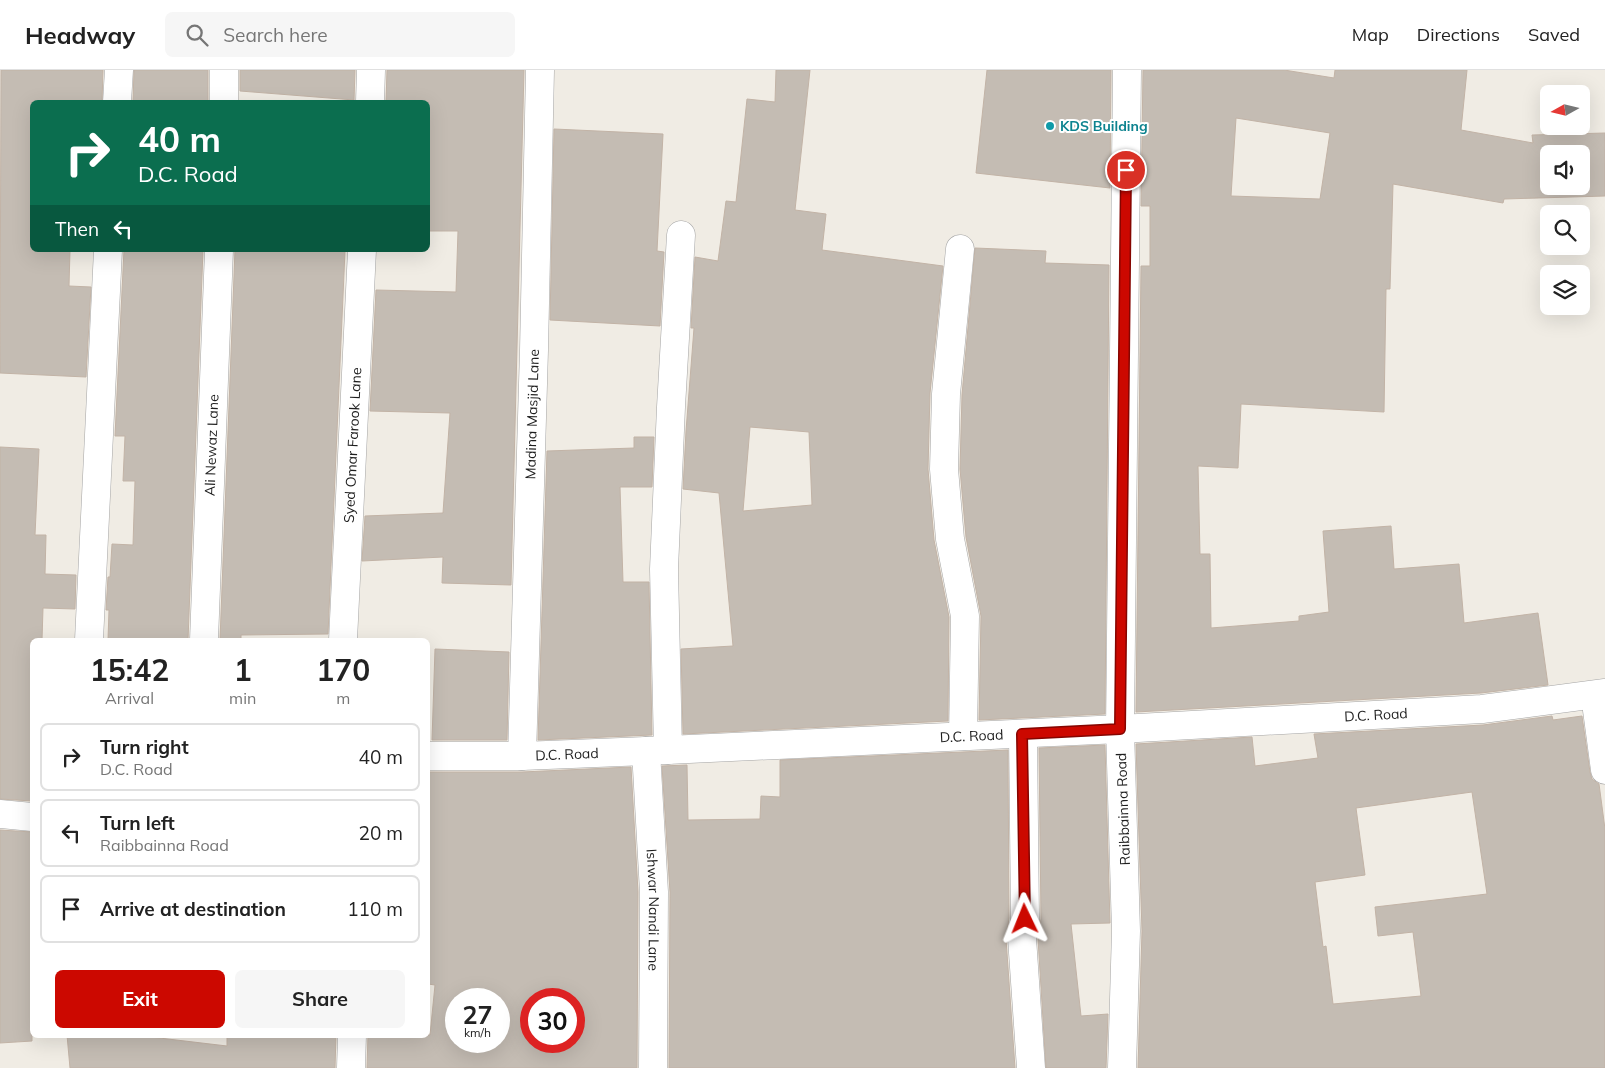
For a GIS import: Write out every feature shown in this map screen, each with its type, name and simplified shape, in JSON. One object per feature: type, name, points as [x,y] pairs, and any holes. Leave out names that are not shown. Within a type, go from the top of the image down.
[{"type":"street","points":[[117,100],[119,70]]},
{"type":"street","points":[[224,70],[224,100]]},
{"type":"street","points":[[370,100],[371,70]]},
{"type":"street","name":"Madina Masjid Lane","points":[[522,756],[540,70]]},
{"type":"street","name":"Raibbainna Road","points":[[1122,1068],[1126,932],[1120,729],[1127,70]]},
{"type":"street","name":"Ishwar Nandi Lane","points":[[653,1068],[657,751],[671,407],[681,235]]},
{"type":"street","points":[[960,249],[946,394],[944,469],[950,539],[965,616],[963,736]]},
{"type":"street","points":[[90,638],[108,252]]},
{"type":"street","name":"Ali Newaz Lane","points":[[204,638],[220,252]]},
{"type":"street","name":"Syed Omar Farook Lane","points":[[343,638],[362,252]]},
{"type":"street","points":[[1600,694],[1605,770]]},
{"type":"street","name":"D.C. Road","points":[[430,756],[522,756],[657,751],[1120,729],[1482,709],[1600,694]]},
{"type":"street","points":[[1022,734],[1025,919],[1022,938],[1031,1068]]},
{"type":"street","points":[[0,814],[30,817]]},
{"type":"street","points":[[350,1068],[352,1038]]},
{"type":"building","points":[[1,70],[103,70],[102,100],[30,100],[30,252],[70,252],[69,286],[91,287],[86,377],[0,373]]},
{"type":"building","points":[[134,70],[208,70],[208,100],[133,100]]},
{"type":"building","points":[[240,70],[355,70],[354,100],[240,91]]},
{"type":"building","points":[[387,70],[524,70],[511,585],[442,583],[443,557],[362,561],[365,516],[443,513],[450,413],[370,411],[376,290],[456,292],[458,231],[430,231],[430,100],[386,100]]},
{"type":"building","points":[[776,70],[810,70],[795,210],[826,214],[822,250],[943,266],[930,393],[928,469],[934,540],[949,617],[948,721],[683,734],[681,649],[733,646],[719,493],[683,489],[694,328],[691,328],[695,257],[718,261],[726,201],[736,202],[747,99],[775,102]],"holes":[[[750,427],[809,432],[812,505],[743,511]]]},
{"type":"building","name":"KDS Building","points":[[987,70],[1111,70],[1110,188],[976,173]]},
{"type":"building","points":[[1143,70],[1284,70],[1334,78],[1335,70],[1467,70],[1461,130],[1533,143],[1532,135],[1590,135],[1590,133],[1605,133],[1605,196],[1504,199],[1503,203],[1393,184],[1390,289],[1386,289],[1384,412],[1241,404],[1238,468],[1198,466],[1200,554],[1210,554],[1211,628],[1299,621],[1299,616],[1329,612],[1323,531],[1391,526],[1394,569],[1459,564],[1464,623],[1538,613],[1548,685],[1481,693],[1136,712],[1141,266],[1150,266],[1150,206],[1141,206]],"holes":[[[1236,118],[1330,133],[1320,199],[1231,196]]]},
{"type":"building","points":[[554,129],[663,134],[657,251],[664,252],[660,326],[550,320]]},
{"type":"building","points":[[975,248],[1046,251],[1045,263],[1109,265],[1105,714],[979,720],[981,616],[966,537],[960,469],[962,395]]},
{"type":"building","points":[[124,252],[203,252],[188,638],[108,638],[109,610],[106,610],[112,544],[133,545],[135,481],[123,481],[125,436],[115,436]]},
{"type":"building","points":[[235,252],[345,252],[328,634],[241,635],[241,638],[220,638]]},
{"type":"building","points":[[634,437],[654,437],[652,487],[620,487],[623,582],[649,582],[652,735],[538,740],[547,451],[634,448]]},
{"type":"building","points":[[0,447],[39,449],[35,535],[46,535],[45,574],[76,575],[75,609],[43,608],[42,638],[30,638],[30,801],[0,799]]},
{"type":"building","points":[[435,649],[509,652],[507,740],[432,740]]},
{"type":"building","points":[[1552,716],[1553,720],[1582,716],[1590,772],[1592,779],[1599,784],[1605,829],[1605,1068],[1138,1068],[1142,931],[1136,744],[1252,737],[1255,766],[1318,758],[1314,734],[1483,725]],"holes":[[[1472,792],[1487,894],[1375,907],[1378,936],[1413,932],[1421,996],[1333,1004],[1326,946],[1323,947],[1315,882],[1365,875],[1356,808]]]},
{"type":"building","points":[[1105,745],[1110,923],[1071,924],[1081,1016],[1108,1014],[1106,1068],[1046,1068],[1038,939],[1041,919],[1039,748]]},
{"type":"building","points":[[1008,750],[1009,918],[1006,939],[1015,1068],[669,1068],[670,892],[662,766],[687,765],[688,820],[760,819],[761,796],[780,797],[780,760]]},
{"type":"building","points":[[631,767],[638,892],[637,1068],[367,1068],[368,1038],[430,1038],[435,985],[430,984],[430,772],[522,772]]},
{"type":"building","points":[[0,830],[30,832],[30,1038],[32,1038],[32,1041],[0,1043]]},
{"type":"building","points":[[67,1038],[159,1038],[227,1046],[227,1038],[336,1038],[335,1068],[70,1068]]},
{"type":"place","name":"KDS Building","points":[[1050,126]]},
{"type":"route","points":[[1025,919],[1022,734],[1120,729],[1126,170]]}]
